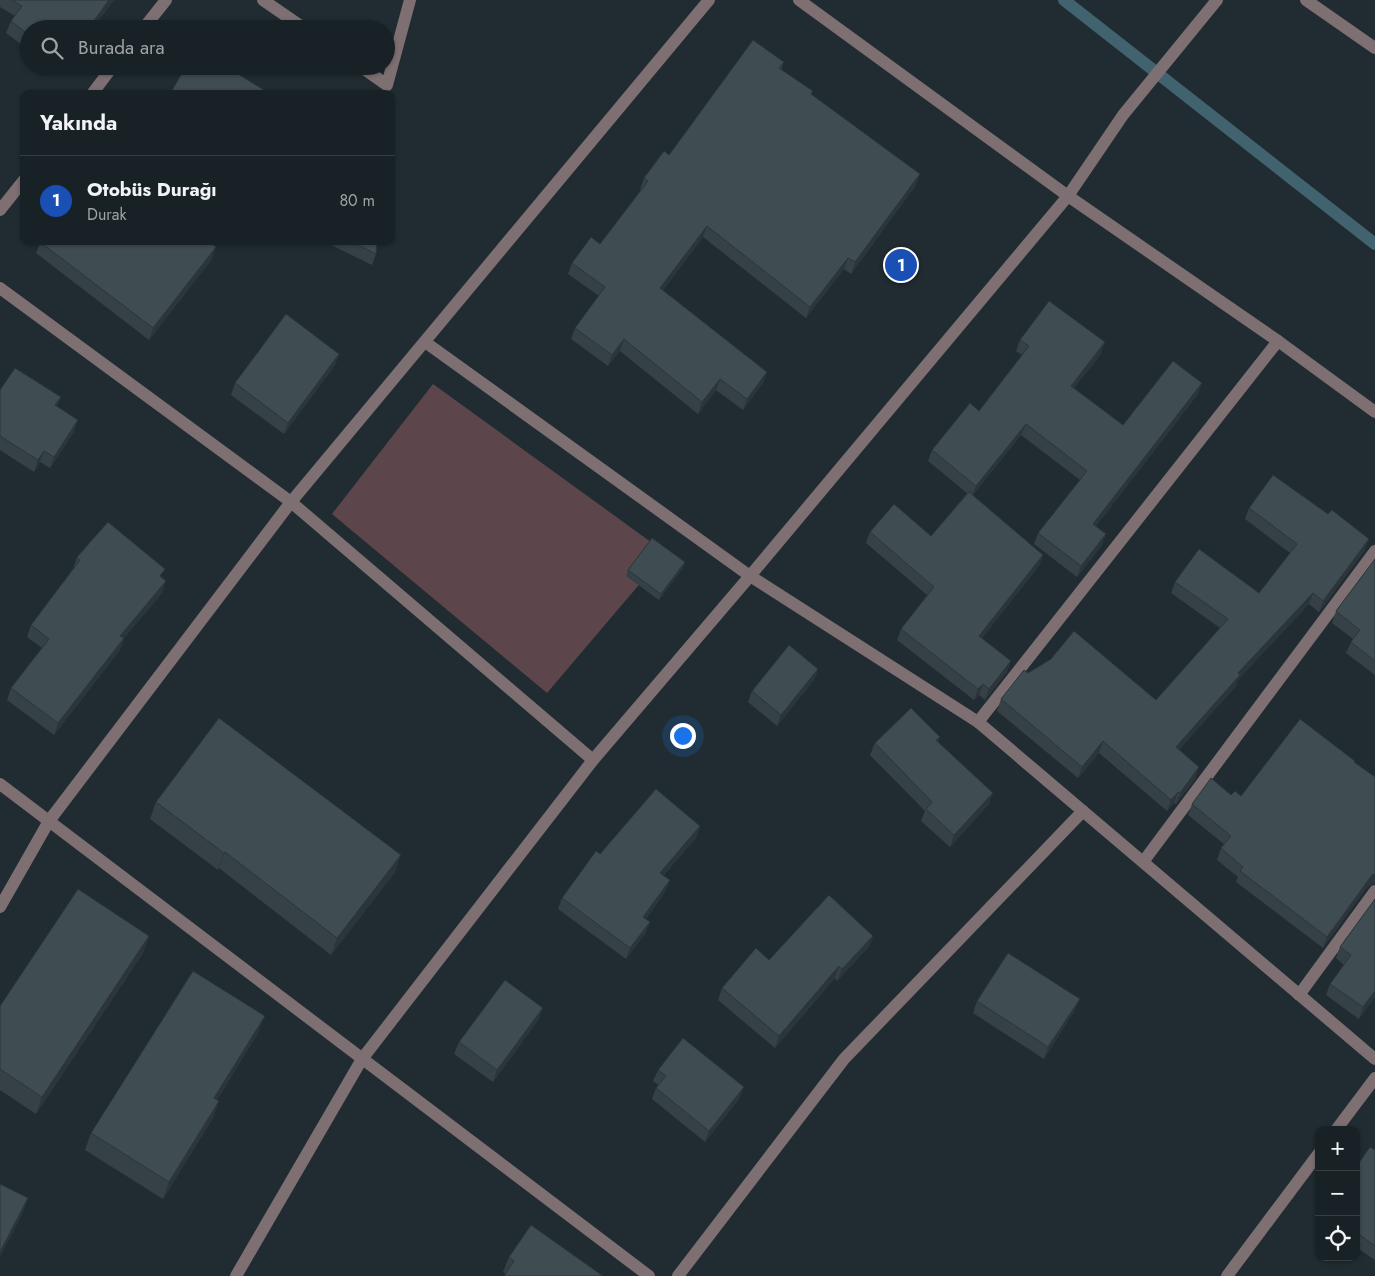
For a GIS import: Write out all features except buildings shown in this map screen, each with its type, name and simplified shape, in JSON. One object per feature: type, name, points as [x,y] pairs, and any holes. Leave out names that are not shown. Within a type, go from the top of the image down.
[{"type":"street","points":[[150,20],[166,0]]},
{"type":"street","points":[[262,0],[292,20]]},
{"type":"street","points":[[395,55],[410,0]]},
{"type":"street","points":[[0,907],[49,821],[292,502],[709,0]]},
{"type":"street","points":[[799,0],[1068,196],[1278,340],[1375,412]]},
{"type":"street","points":[[236,1276],[362,1059],[593,760],[750,576],[1068,196],[1123,115],[1217,0]]},
{"type":"street","points":[[1306,0],[1375,48]]},
{"type":"street","points":[[95,90],[107,75]]},
{"type":"street","points":[[373,75],[387,85],[390,75]]},
{"type":"street","points":[[0,210],[20,185]]},
{"type":"street","points":[[0,288],[292,502],[593,760]]},
{"type":"street","points":[[978,722],[1278,340]]},
{"type":"street","points":[[425,342],[750,576],[978,722],[1375,1059]]},
{"type":"street","points":[[1143,862],[1375,550]]},
{"type":"street","points":[[0,784],[649,1276]]},
{"type":"street","points":[[678,1276],[844,1059],[1083,811]]},
{"type":"street","points":[[1299,995],[1375,891]]},
{"type":"street","points":[[1339,1126],[1375,1078]]},
{"type":"street","points":[[1227,1276],[1315,1158]]},
{"type":"shaded area","points":[[433,384],[666,553],[547,693],[332,514]]},
{"type":"waterway","points":[[1064,0],[1375,244]]},
{"type":"place","name":"Otobüs Durağı","points":[[901,265]]}]
